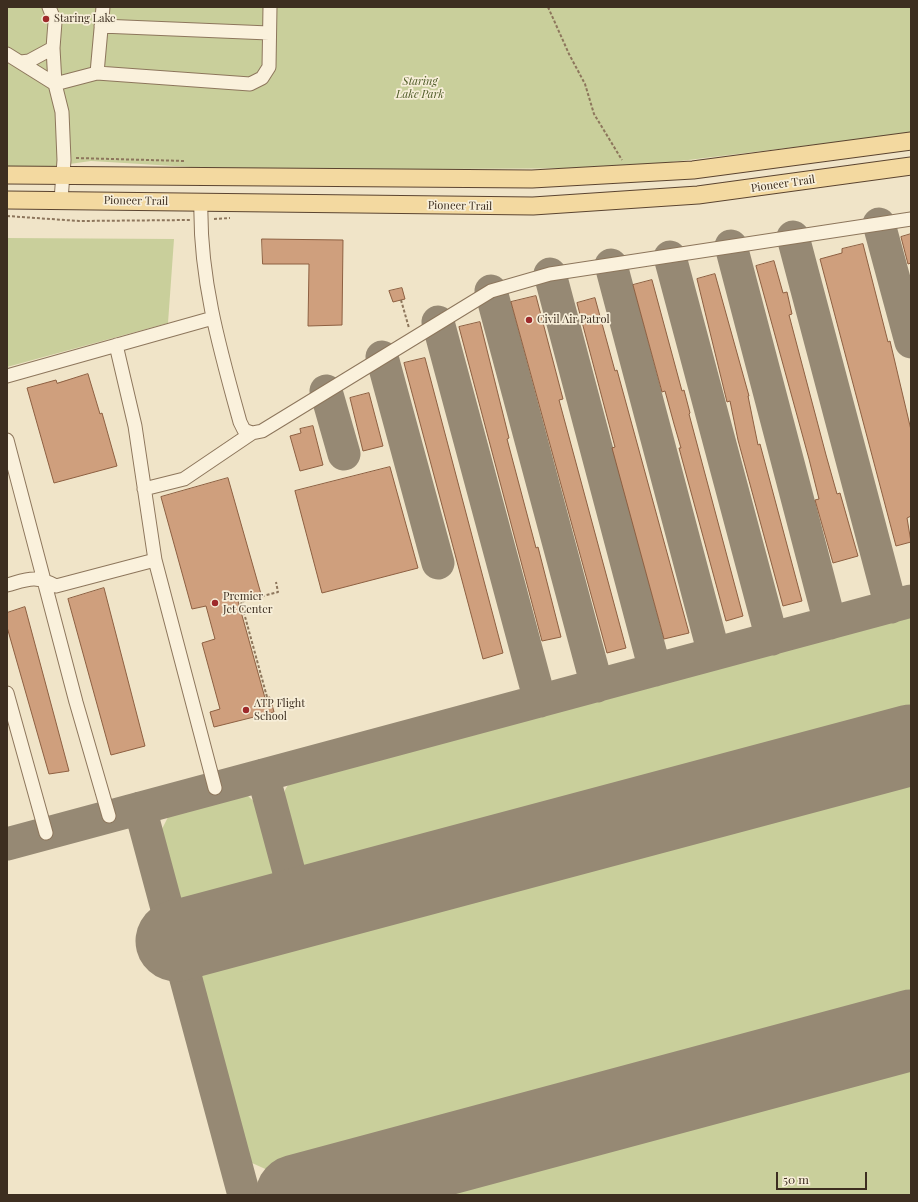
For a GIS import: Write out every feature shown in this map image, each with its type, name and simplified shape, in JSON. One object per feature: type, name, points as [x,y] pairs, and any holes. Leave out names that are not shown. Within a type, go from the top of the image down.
[{"type":"main road","points":[[7,175],[64,168],[477,180],[586,177],[693,170],[748,164],[911,141]]},
{"type":"main road","name":"Pioneer Trail","points":[[7,200],[479,206],[586,203],[698,195],[911,166]]},
{"type":"lane","points":[[49,7],[55,22],[53,48],[55,84],[62,112],[64,168],[61,200]]},
{"type":"lane","points":[[97,73],[102,7]]},
{"type":"lane","points":[[7,54],[55,84],[97,73],[250,84],[257,82],[267,73],[269,67],[270,7]]},
{"type":"lane","points":[[101,26],[269,33]]},
{"type":"lane","points":[[21,62],[29,61],[53,48]]},
{"type":"lane","points":[[201,202],[203,266],[213,318],[240,422],[244,430],[252,433]]},
{"type":"lane","points":[[144,489],[184,479],[252,433],[262,431],[491,291],[550,274],[911,219]]},
{"type":"lane","points":[[7,376],[213,318]]},
{"type":"lane","points":[[116,345],[135,426],[155,560],[215,788]]},
{"type":"lane","points":[[7,440],[109,816]]},
{"type":"lane","points":[[7,585],[34,578],[44,580],[56,586],[155,560]]},
{"type":"lane","points":[[7,693],[46,833]]},
{"type":"path","points":[[548,7],[569,54],[585,84],[594,114],[623,162],[615,162]]},
{"type":"path","points":[[64,168],[78,157],[192,161]]},
{"type":"path","points":[[401,300],[412,338]]},
{"type":"path","points":[[267,697],[241,602],[278,592],[276,582]]},
{"type":"green space","name":"Staring Lake Park","points":[[7,7],[911,7],[911,133],[622,168],[241,170],[91,161],[41,168],[7,167]]},
{"type":"green space","points":[[7,238],[174,239],[168,323],[7,367]]},
{"type":"green space","points":[[896,616],[911,617],[911,721],[326,878],[314,875],[300,863],[287,821],[284,801],[284,794],[288,786],[299,776]]},
{"type":"green space","points":[[911,766],[911,1001],[272,1172],[252,1163],[245,1152],[200,983],[202,968],[216,950]]},
{"type":"green space","points":[[228,795],[248,796],[260,807],[276,868],[273,884],[260,896],[204,910],[191,909],[182,903],[176,893],[160,833],[169,815],[180,808]]},
{"type":"green space","points":[[911,1058],[911,1195],[399,1195]]},
{"type":"building","points":[[911,234],[911,263],[908,264],[901,237]]},
{"type":"building","points":[[262,239],[343,240],[342,325],[308,326],[309,264],[263,264]]},
{"type":"building","points":[[863,244],[888,342],[890,341],[911,430],[911,516],[907,518],[911,542],[896,546],[820,259],[842,253],[842,249]]},
{"type":"building","points":[[774,261],[783,293],[787,292],[792,314],[789,315],[826,455],[837,494],[840,493],[858,556],[833,563],[815,500],[819,499],[809,459],[756,266]]},
{"type":"building","points":[[715,274],[749,396],[758,445],[760,444],[802,601],[783,606],[738,440],[730,401],[727,402],[697,279]]},
{"type":"building","points":[[652,280],[682,391],[684,390],[689,414],[743,616],[726,621],[679,448],[681,448],[665,391],[662,392],[633,285]]},
{"type":"building","points":[[402,288],[405,299],[393,302],[389,291]]},
{"type":"building","points":[[536,296],[563,399],[559,400],[626,648],[607,653],[511,302]]},
{"type":"building","points":[[595,298],[615,371],[617,370],[689,633],[664,639],[612,448],[615,447],[577,303]]},
{"type":"building","points":[[480,322],[509,438],[507,439],[536,548],[538,547],[561,637],[542,641],[459,327]]},
{"type":"building","points":[[425,358],[503,653],[483,659],[404,363]]},
{"type":"building","points":[[88,374],[100,414],[102,413],[117,466],[54,483],[27,388],[56,380],[57,383]]},
{"type":"building","points":[[369,393],[383,446],[363,451],[350,398]]},
{"type":"building","points":[[313,426],[323,465],[300,471],[290,436],[301,433],[300,429]]},
{"type":"building","points":[[390,467],[418,568],[322,593],[295,491]]},
{"type":"building","name":"Premier Jet Center","points":[[228,478],[261,594],[238,601],[265,698],[270,697],[274,712],[214,727],[210,712],[220,709],[202,643],[215,639],[206,606],[192,609],[161,497]]},
{"type":"building","points":[[104,588],[145,746],[111,755],[68,599]]},
{"type":"building","points":[[25,607],[69,771],[49,774],[7,627],[7,613]]},
{"type":"taxiway","points":[[879,224],[911,342]]},
{"type":"taxiway","points":[[793,237],[891,607]]},
{"type":"taxiway","points":[[731,246],[830,623]]},
{"type":"taxiway","points":[[670,257],[772,639]]},
{"type":"taxiway","points":[[611,265],[714,654]]},
{"type":"taxiway","points":[[550,274],[655,670]]},
{"type":"taxiway","points":[[491,291],[597,686]]},
{"type":"taxiway","points":[[438,322],[540,701]]},
{"type":"taxiway","points":[[382,357],[438,563]]},
{"type":"taxiway","points":[[326,391],[344,454]]},
{"type":"taxiway","points":[[7,844],[911,601]]},
{"type":"taxiway","points":[[263,775],[299,909]]},
{"type":"taxiway","points":[[140,808],[244,1195]]},
{"type":"runway","points":[[176,941],[911,745]]},
{"type":"runway","points":[[296,1195],[911,1030]]},
{"type":"place","name":"Staring Lake","points":[[46,19]]},
{"type":"place","name":"Civil Air Patrol","points":[[529,320]]},
{"type":"place","name":"Premier Jet Center","points":[[215,603]]},
{"type":"place","name":"ATP Flight School","points":[[246,710]]}]
